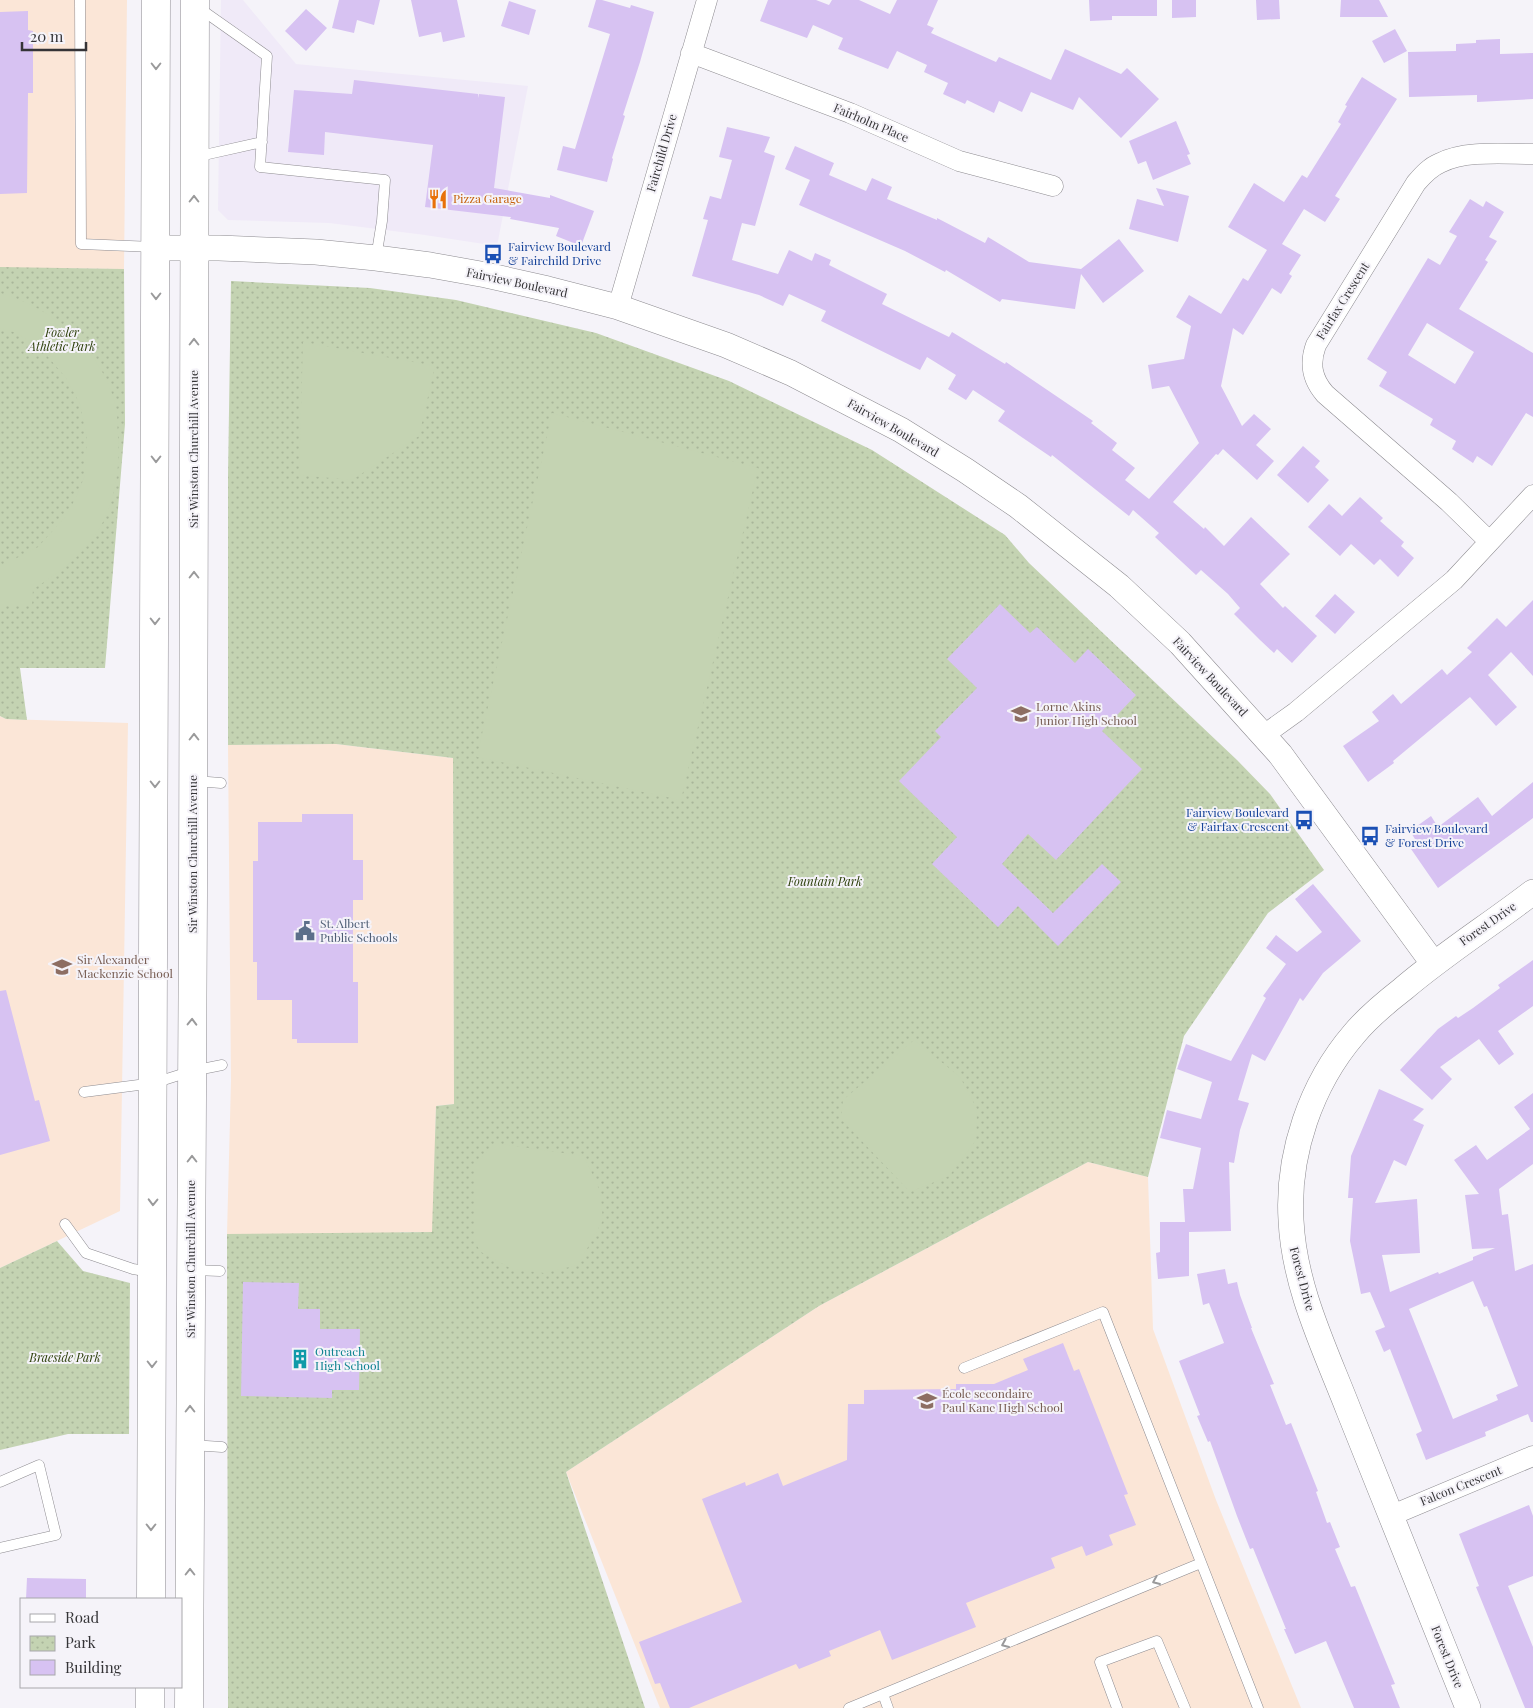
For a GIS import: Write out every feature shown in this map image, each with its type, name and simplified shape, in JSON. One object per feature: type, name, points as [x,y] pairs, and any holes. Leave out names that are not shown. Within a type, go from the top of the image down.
[{"type":"main road","points":[[151,1598],[156,0]]},
{"type":"main road","name":"Sir Winston Churchill Avenue","points":[[189,1708],[194,781],[195,3]]},
{"type":"main road","points":[[150,1688],[150,1708]]},
{"type":"street","name":"Fairchild Drive","points":[[618,307],[707,0]]},
{"type":"street","name":"Fairholm Place","points":[[691,53],[850,113],[959,161],[1053,186]]},
{"type":"street","name":"Fairfax Crescent","points":[[1489,542],[1449,502],[1325,394],[1315,380],[1312,362],[1316,345],[1416,183],[1426,172],[1438,163],[1465,155],[1533,154]]},
{"type":"street","name":"Fairview Boulevard","points":[[156,248],[194,247],[316,252],[376,258],[486,275],[618,307],[726,346],[791,373],[901,430],[1018,506],[1119,586],[1180,643],[1280,754],[1433,963]]},
{"type":"street","points":[[1264,735],[1296,712],[1454,580],[1533,496]]},
{"type":"street","name":"Forest Drive","points":[[1468,1708],[1390,1516],[1304,1292],[1292,1243],[1290,1218],[1291,1192],[1300,1136],[1309,1108],[1336,1057],[1354,1034],[1373,1013],[1433,963],[1533,892]]},
{"type":"street","name":"Falcon Crescent","points":[[1390,1516],[1533,1456]]},
{"type":"lane","points":[[80,0],[81,244],[156,248]]},
{"type":"lane","points":[[195,3],[267,56],[260,167],[385,180],[382,221],[376,258]]},
{"type":"lane","points":[[194,157],[262,142]]},
{"type":"lane","points":[[194,781],[220,783]]},
{"type":"lane","points":[[84,1092],[154,1083],[192,1071],[222,1065]]},
{"type":"lane","points":[[65,1224],[86,1253],[152,1272]]},
{"type":"lane","points":[[190,1270],[220,1271]]},
{"type":"lane","points":[[964,1368],[1103,1312],[1258,1708]]},
{"type":"lane","points":[[190,1445],[222,1447]]},
{"type":"lane","points":[[0,1482],[40,1465],[56,1535],[0,1548]]},
{"type":"lane","points":[[849,1708],[1201,1562]]},
{"type":"lane","points":[[1117,1708],[1100,1662],[1156,1641],[1185,1708]]},
{"type":"lane","points":[[883,1694],[888,1708]]},
{"type":"shaded area","points":[[0,0],[127,0],[124,269],[0,268]]},
{"type":"shaded area","points":[[221,0],[243,0],[296,64],[528,86],[497,246],[329,223],[228,220],[218,210]]},
{"type":"shaded area","name":"Sir Alexander Mackenzie School","points":[[0,716],[6,719],[128,723],[120,1211],[0,1268]]},
{"type":"shaded area","points":[[336,744],[453,758],[454,1104],[436,1106],[433,1232],[400,1232],[228,1493],[227,1234],[231,1081],[228,745]]},
{"type":"shaded area","name":"École secondaire Paul Kane High School","points":[[1088,1162],[1148,1177],[1153,1329],[1216,1500],[1301,1708],[660,1708],[566,1472],[819,1306]]},
{"type":"green space","name":"Fowler Athletic Park","points":[[0,267],[124,269],[125,424],[105,668],[20,668],[27,720],[6,719],[0,716]]},
{"type":"green space","name":"Fountain Park","points":[[231,281],[370,288],[456,300],[596,333],[729,381],[872,450],[1005,535],[1029,563],[1237,760],[1270,794],[1324,870],[1268,913],[1184,1036],[1148,1177],[1088,1162],[819,1306],[566,1472],[645,1708],[228,1708],[227,1234],[432,1232],[436,1106],[454,1104],[453,758],[336,744],[228,745],[228,476]]},
{"type":"green space","points":[[0,293],[39,309],[57,321],[88,350],[100,368],[109,387],[117,415],[118,470],[111,502],[103,522],[97,533],[81,552],[54,576],[33,589],[32,606],[0,606],[0,565],[38,547],[67,515],[85,475],[87,439],[80,404],[66,378],[44,352],[17,333],[0,328]]},
{"type":"green space","points":[[303,342],[435,366],[419,436],[352,480],[299,475]]},
{"type":"green space","points":[[552,413],[758,468],[681,800],[477,757]]},
{"type":"green space","points":[[914,1040],[960,1077],[977,1109],[976,1140],[949,1176],[910,1192],[841,1119],[843,1100]]},
{"type":"green space","points":[[495,1143],[584,1156],[600,1191],[603,1220],[578,1265],[544,1273],[512,1269],[481,1252],[474,1241],[474,1166]]},
{"type":"green space","name":"Braeside Park","points":[[57,1241],[83,1271],[130,1283],[129,1434],[68,1434],[0,1450],[0,1268]]},
{"type":"building","points":[[339,0],[380,0],[374,25],[357,20],[354,33],[332,28]]},
{"type":"building","points":[[411,0],[457,0],[465,37],[443,42],[441,32],[419,37]]},
{"type":"building","points":[[596,0],[630,8],[631,5],[654,12],[623,115],[625,116],[607,182],[557,170],[563,146],[575,149],[610,34],[588,27]]},
{"type":"building","points":[[768,0],[816,0],[829,5],[832,0],[859,0],[890,14],[897,0],[938,0],[927,25],[934,28],[931,33],[996,62],[999,57],[1051,80],[1065,49],[1121,74],[1127,68],[1159,99],[1121,138],[1079,97],[1073,110],[1031,92],[1022,112],[999,101],[994,113],[967,100],[965,104],[943,94],[948,83],[924,72],[927,65],[897,51],[888,69],[838,49],[843,38],[813,25],[807,38],[760,21]]},
{"type":"building","points":[[1089,0],[1157,0],[1157,16],[1112,16],[1112,20],[1090,21]]},
{"type":"building","points":[[1172,0],[1196,0],[1196,17],[1172,18]]},
{"type":"building","points":[[1256,0],[1279,0],[1280,19],[1257,20]]},
{"type":"building","points":[[1341,0],[1379,0],[1388,17],[1340,17]]},
{"type":"building","points":[[509,1],[536,10],[529,35],[501,26]]},
{"type":"building","points":[[306,9],[327,28],[306,51],[285,31]]},
{"type":"building","points":[[28,11],[28,30],[33,31],[33,93],[28,93],[27,193],[0,194],[0,12]]},
{"type":"building","points":[[1395,29],[1407,51],[1384,63],[1372,41]]},
{"type":"building","points":[[1500,39],[1500,54],[1533,53],[1533,99],[1477,102],[1477,95],[1409,97],[1408,52],[1456,51],[1456,44],[1476,43],[1476,40]]},
{"type":"building","points":[[1362,77],[1397,99],[1335,196],[1340,199],[1325,222],[1304,209],[1282,244],[1301,255],[1289,274],[1292,276],[1281,294],[1272,288],[1243,335],[1233,328],[1221,386],[1242,426],[1254,414],[1271,429],[1256,445],[1274,461],[1257,480],[1223,449],[1218,455],[1216,454],[1173,502],[1204,529],[1205,527],[1224,546],[1251,517],[1290,554],[1260,584],[1283,608],[1285,606],[1317,636],[1292,663],[1277,649],[1274,653],[1260,640],[1234,614],[1240,608],[1228,594],[1201,570],[1196,575],[1155,537],[1159,533],[1133,510],[1129,516],[1052,455],[1051,457],[998,421],[1005,411],[973,390],[966,400],[948,389],[956,375],[927,357],[920,370],[821,321],[826,311],[789,294],[783,306],[759,295],[692,276],[708,220],[703,219],[710,196],[721,199],[732,160],[719,157],[727,127],[770,137],[764,152],[775,156],[755,226],[742,223],[732,260],[778,274],[789,250],[812,261],[815,253],[831,260],[829,265],[887,294],[882,304],[949,337],[952,332],[1005,364],[1006,362],[1093,421],[1091,423],[1117,443],[1112,450],[1135,468],[1125,480],[1149,499],[1199,443],[1169,386],[1152,389],[1148,365],[1184,359],[1191,326],[1176,317],[1189,295],[1221,314],[1243,278],[1248,281],[1267,250],[1228,227],[1254,183],[1284,202],[1302,175],[1307,178],[1341,124],[1338,122],[1347,106],[1345,105]]},
{"type":"building","points":[[354,80],[478,94],[478,98],[479,94],[505,97],[494,188],[550,198],[550,195],[594,211],[581,246],[556,236],[559,228],[510,219],[511,217],[425,207],[433,145],[325,132],[324,155],[288,152],[294,90],[352,94]]},
{"type":"building","points":[[1176,121],[1190,154],[1187,155],[1191,164],[1153,180],[1146,161],[1138,164],[1129,141]]},
{"type":"building","points":[[795,146],[834,163],[829,175],[866,191],[872,178],[892,187],[887,199],[937,220],[937,218],[985,243],[988,237],[1029,262],[1081,269],[1119,239],[1144,271],[1103,303],[1081,274],[1075,309],[1002,299],[1000,302],[946,270],[945,272],[905,251],[799,205],[810,180],[785,169]]},
{"type":"building","points":[[1156,188],[1189,196],[1178,242],[1129,229],[1137,199],[1164,206]]},
{"type":"building","points":[[1470,199],[1483,207],[1486,201],[1504,212],[1489,237],[1497,241],[1485,260],[1488,262],[1459,309],[1533,353],[1533,417],[1526,413],[1492,466],[1477,456],[1473,463],[1452,449],[1456,441],[1430,425],[1433,419],[1379,386],[1387,372],[1367,359],[1428,258],[1440,265],[1457,236],[1449,232]],"holes":[[[1427,323],[1474,352],[1455,384],[1408,355]]]},
{"type":"building","points":[[1303,446],[1320,461],[1315,467],[1329,480],[1308,503],[1277,475]]},
{"type":"building","points":[[1360,497],[1383,518],[1380,521],[1404,542],[1401,546],[1414,558],[1398,577],[1380,559],[1374,565],[1351,544],[1340,556],[1308,527],[1329,504],[1342,516]]},
{"type":"building","points":[[1335,594],[1355,612],[1335,634],[1315,616]]},
{"type":"building","points":[[1533,600],[1533,676],[1511,652],[1488,675],[1517,707],[1496,726],[1470,697],[1393,761],[1394,763],[1368,782],[1343,746],[1379,721],[1372,712],[1393,694],[1401,704],[1442,669],[1447,675],[1472,652],[1467,648],[1497,618],[1506,627]]},
{"type":"building","points":[[1000,604],[1030,633],[1037,627],[1075,663],[1088,649],[1136,695],[1102,731],[1142,769],[1056,860],[1028,834],[1002,864],[1053,913],[1102,864],[1121,882],[1058,946],[1018,906],[998,927],[932,864],[957,837],[899,781],[941,737],[935,731],[977,688],[947,659]]},
{"type":"building","points":[[1533,782],[1533,818],[1438,888],[1411,849],[1418,844],[1410,831],[1431,816],[1438,827],[1478,797],[1492,816]]},
{"type":"building","name":"St. Albert Public Schools","points":[[302,814],[353,814],[353,860],[363,860],[363,900],[353,900],[353,982],[358,982],[358,1043],[297,1043],[297,1039],[292,1039],[292,1000],[257,1000],[257,962],[253,962],[253,861],[258,861],[258,822],[302,822]]},
{"type":"building","points":[[1313,884],[1361,941],[1323,973],[1303,1001],[1300,998],[1265,1061],[1252,1054],[1238,1100],[1249,1103],[1240,1130],[1234,1163],[1229,1162],[1231,1231],[1189,1232],[1189,1276],[1158,1279],[1156,1253],[1160,1252],[1160,1222],[1185,1222],[1183,1189],[1193,1189],[1201,1148],[1160,1138],[1167,1110],[1201,1119],[1212,1082],[1177,1069],[1186,1044],[1231,1061],[1266,998],[1263,996],[1286,964],[1266,948],[1276,935],[1297,952],[1322,932],[1295,899]]},
{"type":"building","points":[[1533,960],[1533,1006],[1498,1031],[1514,1054],[1499,1065],[1479,1039],[1440,1067],[1452,1079],[1432,1100],[1400,1070],[1438,1029],[1456,1016],[1458,1018],[1473,1008],[1500,988],[1498,985]]},
{"type":"building","points":[[6,990],[35,1101],[39,1100],[50,1141],[0,1155],[0,991]]},
{"type":"building","points":[[1379,1089],[1424,1109],[1413,1120],[1424,1125],[1406,1166],[1394,1160],[1375,1203],[1417,1199],[1420,1253],[1382,1255],[1390,1292],[1473,1260],[1473,1257],[1495,1248],[1472,1249],[1465,1195],[1479,1194],[1454,1160],[1476,1145],[1487,1160],[1530,1129],[1514,1107],[1533,1093],[1533,1164],[1499,1189],[1502,1215],[1508,1214],[1515,1271],[1533,1264],[1533,1422],[1531,1422],[1528,1414],[1485,1432],[1486,1436],[1426,1460],[1416,1434],[1422,1431],[1390,1349],[1384,1352],[1375,1331],[1385,1327],[1370,1292],[1361,1294],[1350,1241],[1353,1198],[1348,1198],[1351,1156]],"holes":[[[1473,1281],[1484,1307],[1487,1306],[1518,1386],[1496,1395],[1498,1400],[1453,1419],[1409,1309]]]},
{"type":"building","points":[[1225,1269],[1228,1284],[1237,1282],[1251,1328],[1274,1384],[1270,1385],[1286,1425],[1291,1423],[1318,1491],[1316,1492],[1327,1523],[1330,1522],[1340,1547],[1335,1549],[1351,1587],[1355,1586],[1395,1684],[1391,1685],[1400,1708],[1354,1708],[1326,1641],[1295,1654],[1253,1548],[1250,1549],[1210,1441],[1208,1442],[1197,1416],[1200,1415],[1179,1361],[1224,1343],[1209,1303],[1203,1305],[1197,1274]]},
{"type":"building","name":"Outreach High School","points":[[243,1282],[299,1283],[298,1309],[320,1309],[320,1329],[360,1329],[359,1390],[332,1390],[332,1398],[241,1396]]},
{"type":"building","points":[[1063,1343],[1074,1371],[1079,1369],[1128,1494],[1124,1495],[1136,1525],[1109,1535],[1113,1545],[1086,1556],[1082,1546],[1051,1558],[1055,1568],[966,1603],[976,1627],[892,1660],[880,1630],[829,1651],[831,1656],[799,1669],[796,1664],[689,1708],[670,1708],[660,1683],[655,1684],[639,1642],[742,1602],[702,1499],[745,1482],[746,1486],[778,1473],[783,1486],[847,1460],[848,1404],[864,1404],[864,1390],[956,1389],[956,1384],[994,1384],[1028,1370],[1023,1359]]},
{"type":"building","points":[[1529,1505],[1533,1516],[1533,1576],[1508,1586],[1533,1647],[1533,1708],[1525,1708],[1476,1587],[1479,1586],[1459,1534]]},
{"type":"building","points":[[27,1578],[86,1579],[86,1598],[26,1598]]},
{"type":"place","name":"Pizza Garage","points":[[438,199]]},
{"type":"place","name":"Fairview Boulevard & Fairchild Drive","points":[[493,254]]},
{"type":"place","name":"Lorne Akins Junior High School","points":[[1021,714]]},
{"type":"place","name":"Fairview Boulevard & Fairfax Crescent","points":[[1304,820]]},
{"type":"place","name":"Fairview Boulevard & Forest Drive","points":[[1370,836]]},
{"type":"place","name":"St. Albert Public Schools","points":[[305,931]]},
{"type":"place","name":"Sir Alexander Mackenzie School","points":[[62,967]]},
{"type":"place","name":"Outreach High School","points":[[300,1359]]},
{"type":"place","name":"École secondaire Paul Kane High School","points":[[927,1401]]}]
